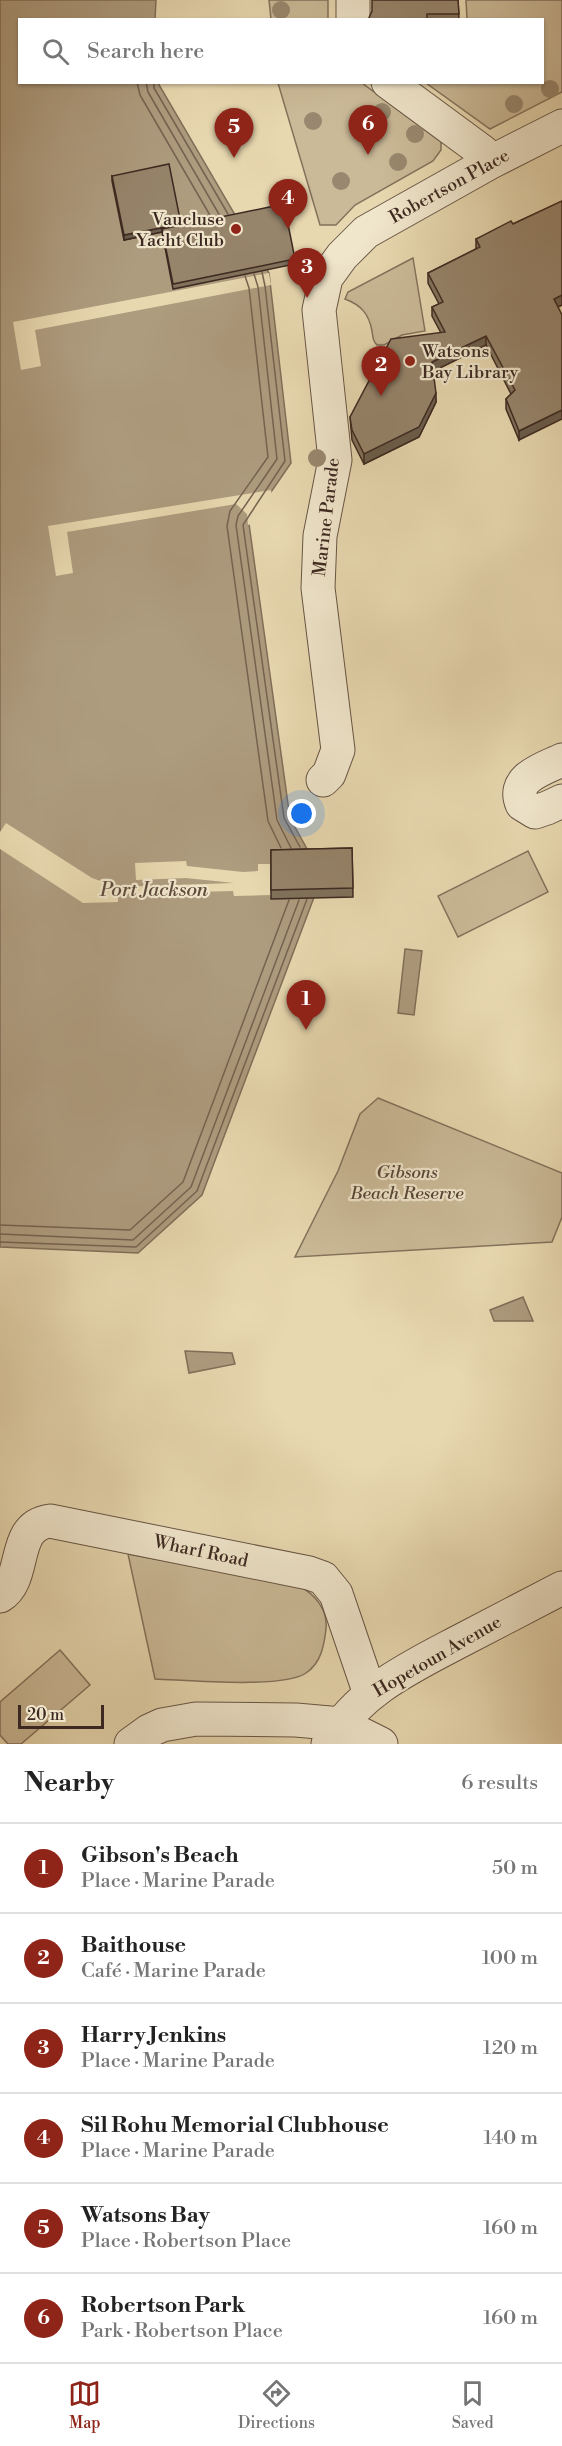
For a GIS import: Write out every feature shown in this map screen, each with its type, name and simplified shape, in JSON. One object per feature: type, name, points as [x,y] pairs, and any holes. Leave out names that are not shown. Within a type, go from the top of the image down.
[{"type":"street","points":[[353,0],[353,18]]},
{"type":"street","points":[[391,84],[483,152],[489,163]]},
{"type":"street","name":"Robertson Place","points":[[342,256],[366,232],[489,163],[562,126]]},
{"type":"street","name":"Marine Parade","points":[[323,780],[329,774],[338,750],[318,588],[320,536],[335,460],[319,310],[326,278],[342,256]]},
{"type":"street","points":[[562,759],[529,777],[521,784],[519,790],[522,804],[535,812],[562,801]]},
{"type":"street","name":"Wharf Road","points":[[0,1596],[13,1582],[27,1535],[40,1523],[50,1521],[309,1573],[327,1582],[336,1594],[370,1694]]},
{"type":"street","name":"Hopetoun Avenue","points":[[334,1734],[370,1694],[430,1657],[562,1588]]},
{"type":"street","points":[[131,1744],[162,1725],[196,1719],[296,1720],[334,1734],[381,1744]]},
{"type":"green space","points":[[269,0],[328,0],[328,18],[271,18]]},
{"type":"green space","points":[[466,0],[562,0],[562,92],[490,129],[427,84],[544,84],[544,18],[467,18]]},
{"type":"green space","points":[[278,84],[363,84],[441,142],[441,150],[433,161],[355,205],[336,225],[320,225]]},
{"type":"green space","points":[[413,258],[425,331],[402,335],[384,345],[377,345],[366,315],[360,307],[345,299],[348,292]]},
{"type":"green space","points":[[528,851],[548,892],[458,937],[438,896]]},
{"type":"green space","name":"Gibsons Beach Reserve","points":[[378,1098],[562,1173],[562,1217],[552,1242],[295,1257],[338,1171],[360,1114]]},
{"type":"green space","points":[[128,1554],[299,1586],[315,1598],[325,1615],[323,1648],[318,1659],[306,1673],[277,1681],[155,1679]]},
{"type":"green space","points":[[60,1650],[90,1685],[21,1744],[8,1744],[0,1735],[0,1702]]},
{"type":"water","name":"Port Jackson","points":[[0,0],[156,0],[155,18],[18,18],[18,84],[159,84],[269,273],[291,463],[249,524],[290,818],[322,876],[202,1195],[138,1253],[0,1247]]},
{"type":"water","points":[[405,949],[422,951],[414,1015],[398,1013]]},
{"type":"water","points":[[523,1297],[533,1321],[494,1321],[490,1310]]},
{"type":"water","points":[[185,1351],[232,1353],[235,1364],[189,1373]]},
{"type":"pier","points":[[269,273],[271,285],[35,330],[41,366],[21,370],[13,322]]},
{"type":"pier","points":[[271,490],[272,496],[252,524],[248,525],[247,514],[236,504],[67,532],[73,573],[56,576],[48,526]]},
{"type":"pier","points":[[6,823],[92,878],[118,887],[234,883],[186,878],[136,880],[135,863],[186,861],[187,866],[243,872],[258,871],[258,864],[270,864],[270,859],[315,858],[317,898],[271,899],[270,895],[234,896],[233,891],[118,894],[118,902],[83,903],[0,849],[0,832]]},
{"type":"building","points":[[372,0],[458,0],[459,14],[427,14],[427,18],[369,18],[372,11]]},
{"type":"building","points":[[169,164],[181,224],[124,235],[112,176]]},
{"type":"building","points":[[562,201],[562,295],[554,299],[562,315],[562,410],[519,431],[506,399],[515,390],[486,336],[432,362],[436,393],[419,427],[364,454],[352,430],[350,417],[391,339],[445,332],[432,307],[443,302],[428,273],[480,247],[476,239],[511,221],[513,224]]},
{"type":"building","name":"Vaucluse Yacht Club","points":[[284,204],[295,259],[173,284],[162,229]]},
{"type":"building","points":[[352,848],[353,888],[271,890],[271,850]]},
{"type":"place","name":"Robertson Park","points":[[368,155]]},
{"type":"place","name":"Watsons Bay","points":[[234,158]]},
{"type":"place","name":"Vaucluse Yacht Club","points":[[236,229]]},
{"type":"place","name":"Sil Rohu Memorial Clubhouse","points":[[288,229]]},
{"type":"place","name":"Harry Jenkins","points":[[307,298]]},
{"type":"place","name":"Watsons Bay Library","points":[[410,361]]},
{"type":"place","name":"Baithouse","points":[[381,396]]},
{"type":"place","name":"Gibson's Beach","points":[[306,1030]]}]
